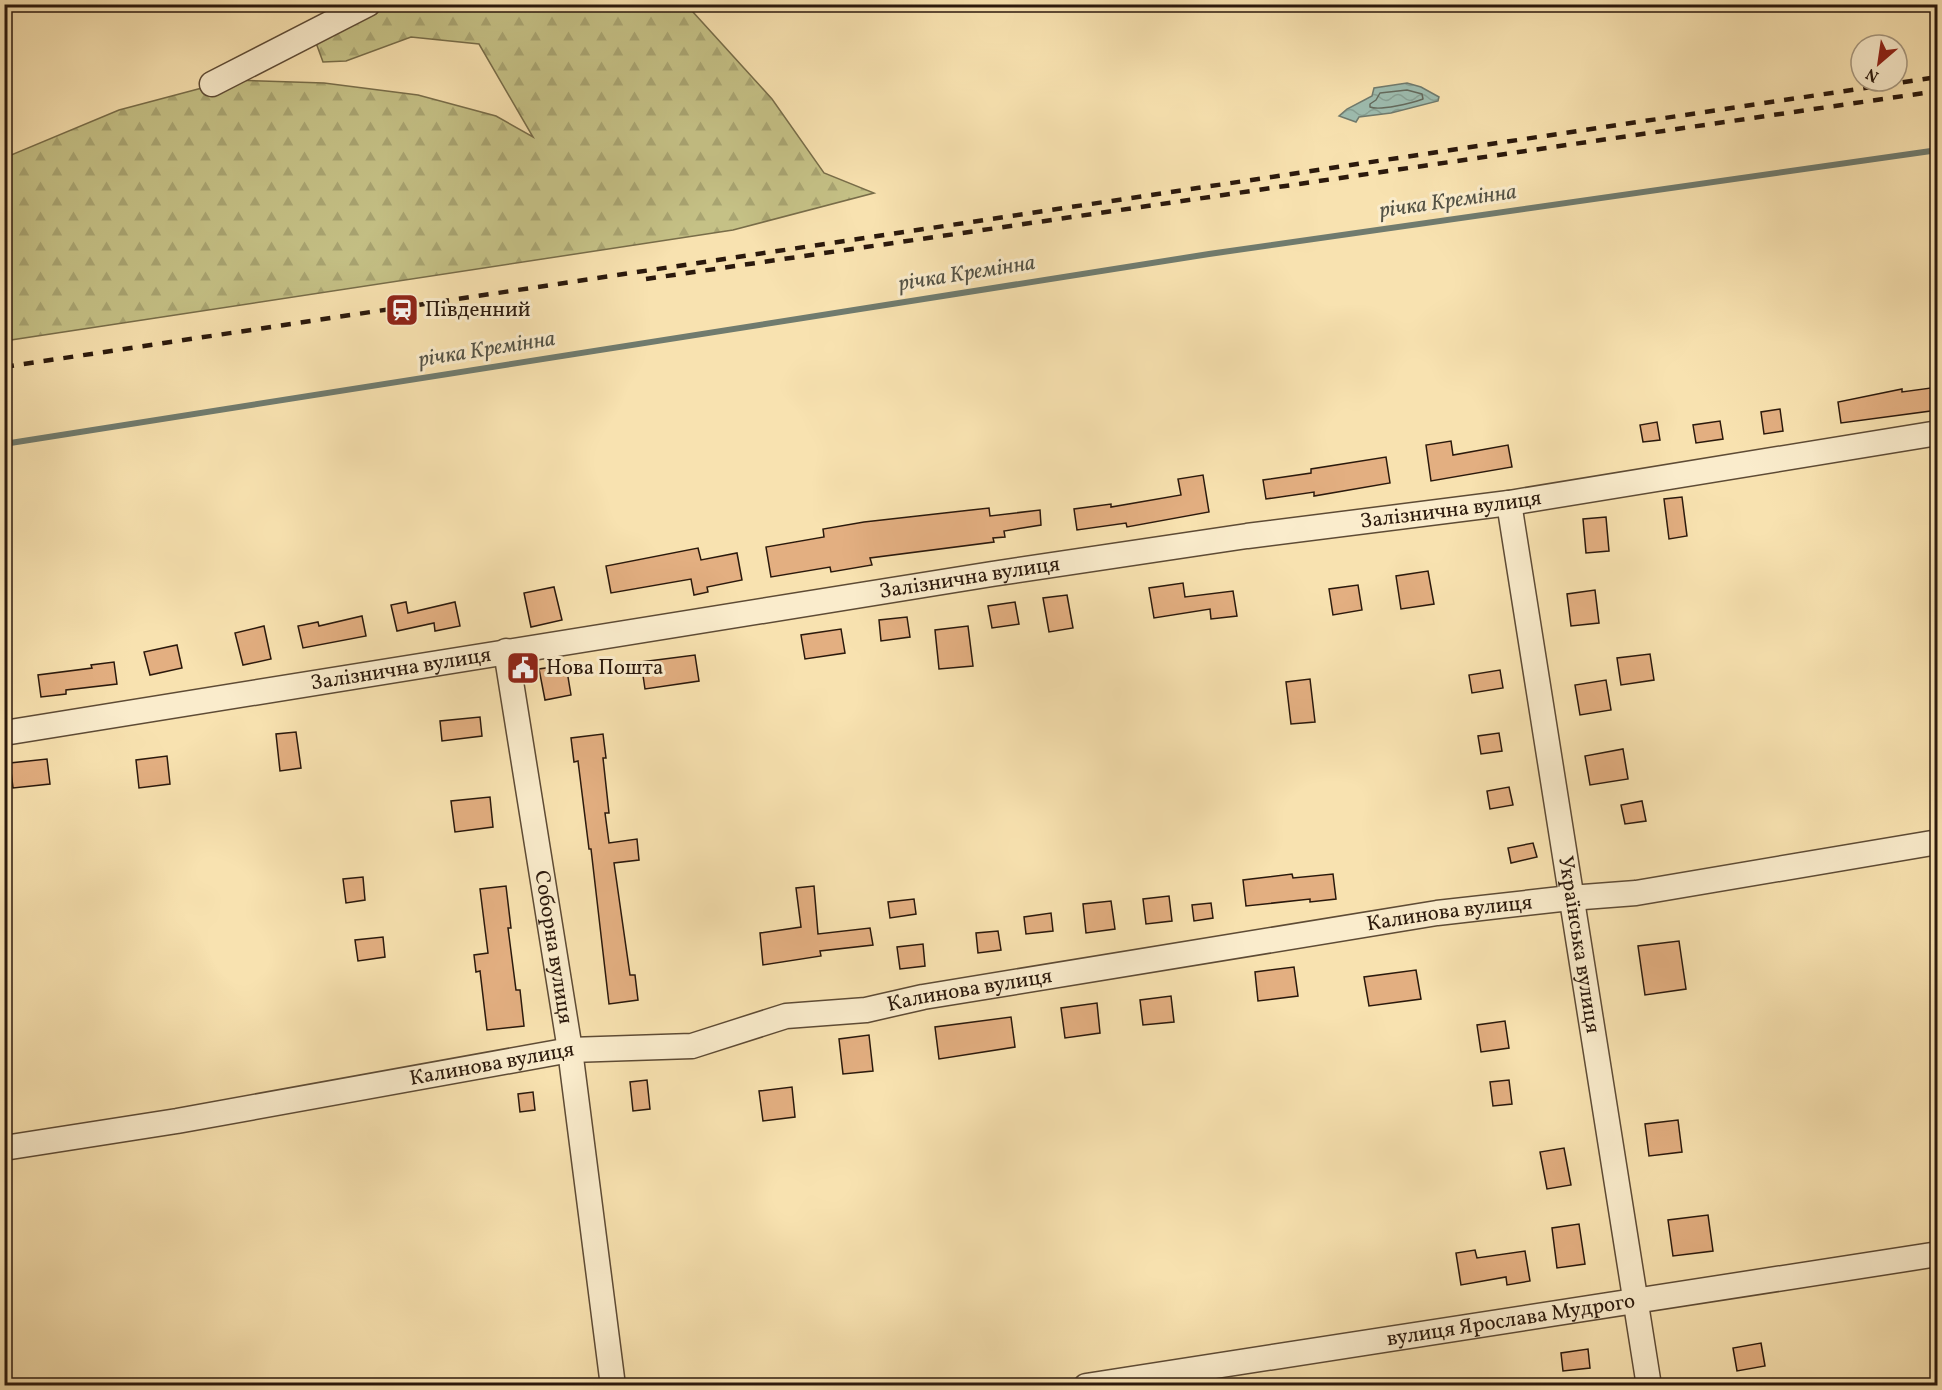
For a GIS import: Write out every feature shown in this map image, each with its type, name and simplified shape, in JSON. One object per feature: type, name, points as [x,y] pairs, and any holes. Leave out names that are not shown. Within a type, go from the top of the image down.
[{"type":"street","points":[[213,84],[368,4]]},
{"type":"street","name":"Залізнична вулиця","points":[[4,733],[1004,572],[1247,536],[1509,503],[1938,433]]},
{"type":"street","name":"Українська вулиця","points":[[1509,503],[1649,1386]]},
{"type":"street","name":"Соборна вулиця","points":[[506,651],[570,1050],[613,1386]]},
{"type":"street","name":"Калинова вулиця","points":[[4,1148],[188,1119],[570,1050],[692,1046],[786,1016],[866,1010],[923,997],[1437,913],[1636,893],[1938,842]]},
{"type":"street","name":"вулиця Ярослава Мудрого","points":[[1086,1386],[1938,1254]]},
{"type":"green space","points":[[689,4],[693,12],[772,99],[824,173],[874,193],[733,230],[11,340],[5,344],[4,152],[9,156],[119,110],[232,80],[324,83],[418,95],[496,116],[533,137],[479,44],[411,37],[346,61],[323,62],[315,40],[378,5]]},
{"type":"water","points":[[1407,83],[1421,87],[1439,97],[1438,101],[1391,113],[1359,117],[1356,122],[1339,116],[1347,109],[1372,96],[1374,88]]},
{"type":"building","points":[[1938,387],[1938,410],[1841,423],[1838,402],[1902,389],[1902,392]]},
{"type":"building","points":[[1780,409],[1783,431],[1764,434],[1761,412]]},
{"type":"building","points":[[1720,421],[1723,439],[1696,443],[1693,425]]},
{"type":"building","points":[[1657,422],[1660,440],[1643,442],[1640,425]]},
{"type":"building","points":[[1451,441],[1453,455],[1508,445],[1512,467],[1431,481],[1426,445]]},
{"type":"building","points":[[1386,457],[1390,483],[1314,496],[1314,492],[1266,499],[1263,480],[1311,473],[1311,469]]},
{"type":"building","points":[[1203,475],[1209,512],[1127,527],[1126,523],[1077,530],[1074,509],[1111,504],[1111,507],[1181,495],[1178,479]]},
{"type":"building","points":[[1682,497],[1687,536],[1669,539],[1664,499]]},
{"type":"building","points":[[989,508],[990,516],[1040,510],[1041,525],[1004,531],[1005,537],[993,538],[994,542],[870,558],[872,565],[831,572],[830,567],[771,577],[766,547],[824,537],[823,529]]},
{"type":"building","points":[[1606,517],[1609,551],[1586,553],[1583,519]]},
{"type":"building","points":[[698,548],[701,560],[737,553],[742,580],[707,587],[708,592],[694,595],[691,579],[611,593],[606,566]]},
{"type":"building","points":[[1428,571],[1434,604],[1401,609],[1396,576]]},
{"type":"building","points":[[1183,583],[1185,597],[1233,591],[1237,616],[1211,619],[1210,609],[1154,618],[1149,588]]},
{"type":"building","points":[[1358,585],[1362,610],[1333,615],[1329,589]]},
{"type":"building","points":[[554,587],[562,620],[531,627],[524,593]]},
{"type":"building","points":[[1595,590],[1599,623],[1571,626],[1567,594]]},
{"type":"building","points":[[1067,595],[1073,628],[1049,632],[1043,598]]},
{"type":"building","points":[[406,602],[408,613],[455,602],[460,626],[435,631],[434,623],[397,631],[391,605]]},
{"type":"building","points":[[1015,602],[1019,624],[992,628],[988,606]]},
{"type":"building","points":[[362,616],[366,636],[303,648],[298,626],[318,622],[319,626]]},
{"type":"building","points":[[907,617],[910,637],[881,641],[879,620]]},
{"type":"building","points":[[264,626],[271,659],[243,665],[235,633]]},
{"type":"building","points":[[968,626],[973,666],[939,669],[935,630]]},
{"type":"building","points":[[841,629],[845,653],[805,659],[801,635]]},
{"type":"building","points":[[177,645],[182,668],[150,675],[144,652]]},
{"type":"building","points":[[1650,654],[1654,680],[1621,685],[1617,658]]},
{"type":"building","points":[[695,655],[699,681],[645,689],[641,662]]},
{"type":"building","points":[[114,662],[117,684],[66,690],[66,694],[41,697],[38,675],[92,668],[91,665]]},
{"type":"building","points":[[566,665],[571,695],[545,700],[539,669]]},
{"type":"building","points":[[1500,670],[1503,688],[1472,693],[1469,675]]},
{"type":"building","points":[[1310,679],[1315,722],[1291,724],[1286,682]]},
{"type":"building","points":[[1606,680],[1611,710],[1580,715],[1575,685]]},
{"type":"building","points":[[480,717],[482,736],[442,741],[440,721]]},
{"type":"building","points":[[296,732],[301,768],[280,771],[276,734]]},
{"type":"building","points":[[1499,733],[1502,751],[1481,754],[1478,736]]},
{"type":"building","points":[[603,734],[606,758],[603,758],[609,813],[605,813],[609,843],[637,839],[639,860],[614,863],[630,975],[635,975],[638,1000],[609,1004],[591,849],[589,849],[578,761],[574,762],[571,738]]},
{"type":"building","points":[[1623,749],[1628,779],[1590,785],[1585,756]]},
{"type":"building","points":[[167,756],[170,784],[139,788],[136,760]]},
{"type":"building","points":[[47,759],[50,784],[13,788],[10,763]]},
{"type":"building","points":[[1509,787],[1513,805],[1490,809],[1487,791]]},
{"type":"building","points":[[490,797],[493,827],[455,832],[451,801]]},
{"type":"building","points":[[1642,801],[1646,821],[1625,824],[1621,805]]},
{"type":"building","points":[[1533,843],[1537,857],[1511,863],[1508,848]]},
{"type":"building","points":[[1292,874],[1293,878],[1333,874],[1336,899],[1310,902],[1310,899],[1246,906],[1243,880]]},
{"type":"building","points":[[363,877],[365,900],[346,903],[343,879]]},
{"type":"building","points":[[506,886],[511,928],[508,928],[516,990],[520,990],[524,1026],[487,1030],[480,971],[476,972],[474,955],[488,953],[480,889]]},
{"type":"building","points":[[814,886],[818,934],[870,928],[873,945],[820,951],[821,956],[763,965],[760,933],[801,927],[796,888]]},
{"type":"building","points":[[1169,896],[1172,921],[1146,924],[1143,899]]},
{"type":"building","points":[[914,899],[916,914],[890,918],[888,902]]},
{"type":"building","points":[[1111,901],[1115,929],[1086,933],[1083,904]]},
{"type":"building","points":[[1211,903],[1213,918],[1194,921],[1192,905]]},
{"type":"building","points":[[1051,913],[1053,931],[1026,934],[1024,917]]},
{"type":"building","points":[[998,931],[1001,950],[978,953],[976,933]]},
{"type":"building","points":[[383,937],[385,957],[358,961],[355,940]]},
{"type":"building","points":[[1679,941],[1686,989],[1645,995],[1638,946]]},
{"type":"building","points":[[923,944],[925,966],[900,969],[897,947]]},
{"type":"building","points":[[1294,967],[1298,996],[1258,1001],[1255,972]]},
{"type":"building","points":[[1416,970],[1421,999],[1369,1006],[1364,977]]},
{"type":"building","points":[[1171,996],[1174,1022],[1143,1025],[1140,1000]]},
{"type":"building","points":[[1097,1003],[1100,1033],[1065,1038],[1061,1008]]},
{"type":"building","points":[[1011,1017],[1015,1047],[939,1059],[935,1027]]},
{"type":"building","points":[[1505,1021],[1509,1048],[1481,1052],[1477,1025]]},
{"type":"building","points":[[869,1035],[873,1071],[843,1074],[839,1039]]},
{"type":"building","points":[[647,1080],[650,1109],[633,1111],[630,1082]]},
{"type":"building","points":[[1509,1080],[1512,1104],[1493,1106],[1490,1082]]},
{"type":"building","points":[[792,1087],[795,1117],[763,1121],[759,1091]]},
{"type":"building","points":[[533,1092],[535,1110],[520,1112],[518,1094]]},
{"type":"building","points":[[1678,1120],[1682,1152],[1649,1156],[1645,1124]]},
{"type":"building","points":[[1564,1148],[1571,1185],[1547,1189],[1540,1152]]},
{"type":"building","points":[[1708,1215],[1713,1251],[1673,1256],[1668,1220]]},
{"type":"building","points":[[1579,1224],[1585,1264],[1557,1268],[1552,1228]]},
{"type":"building","points":[[1475,1250],[1477,1258],[1525,1251],[1530,1281],[1507,1285],[1506,1277],[1461,1285],[1456,1253]]},
{"type":"building","points":[[1761,1343],[1765,1366],[1737,1371],[1733,1348]]},
{"type":"building","points":[[1588,1349],[1590,1368],[1563,1371],[1561,1353]]},
{"type":"waterway","name":"річка Кремінна","points":[[4,444],[1209,254],[1938,150]]},
{"type":"railway","points":[[4,367],[1938,77]]},
{"type":"railway","points":[[646,279],[1938,91]]},
{"type":"place","name":"Південний","points":[[402,310]]},
{"type":"place","name":"Нова Пошта","points":[[523,668]]}]
